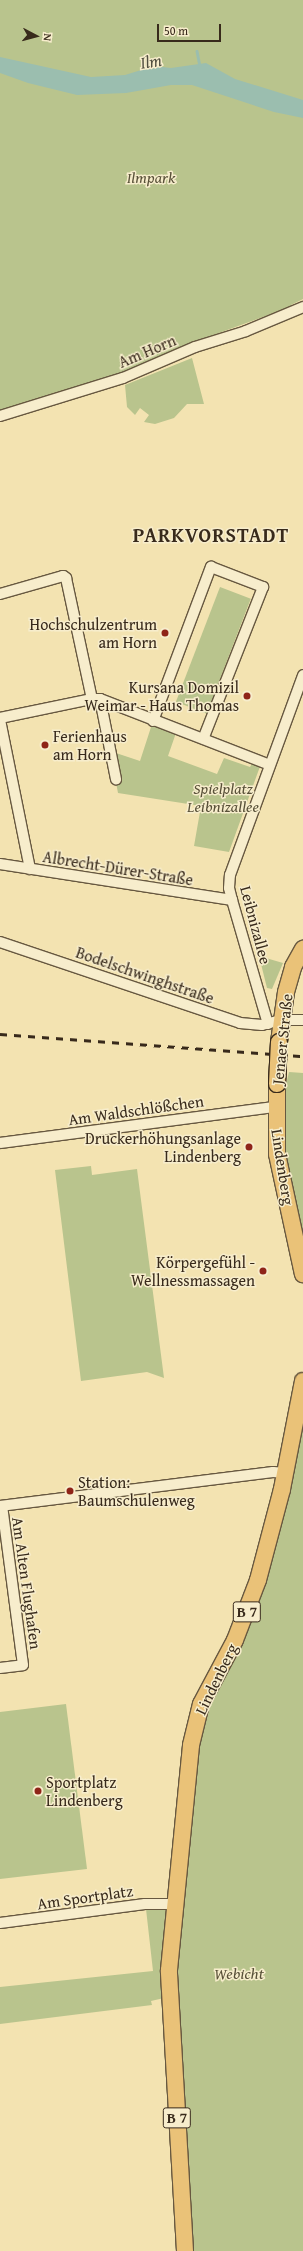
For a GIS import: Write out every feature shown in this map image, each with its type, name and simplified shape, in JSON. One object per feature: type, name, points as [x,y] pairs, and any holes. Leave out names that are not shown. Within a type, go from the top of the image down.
[{"type":"main road","name":"Jenaer Straße","points":[[275,1107],[279,1042],[275,1022],[293,967],[303,949]]},
{"type":"main road","name":"Lindenberg","points":[[275,1107],[277,1154],[303,1274]]},
{"type":"main road","name":"Lindenberg","points":[[185,2251],[169,1985],[174,1904],[196,1721],[201,1704],[247,1612],[270,1538],[286,1473],[303,1381]]},
{"type":"street","name":"Am Horn","points":[[0,416],[123,378],[303,307]]},
{"type":"street","points":[[153,721],[211,567],[263,587],[203,739]]},
{"type":"street","points":[[0,594],[63,576],[66,578],[116,779]]},
{"type":"street","name":"Leibnizallee","points":[[275,1022],[232,900],[229,888],[230,875],[303,675]]},
{"type":"street","points":[[30,870],[0,719],[96,699],[270,765]]},
{"type":"street","name":"Albrecht-Dürer-Straße","points":[[0,864],[30,870],[232,900]]},
{"type":"street","name":"Bodelschwinghstraße","points":[[0,942],[240,1023],[303,1020]]},
{"type":"street","name":"Am Waldschlößchen","points":[[0,1143],[275,1107]]},
{"type":"street","points":[[1,1506],[273,1472],[286,1473]]},
{"type":"street","name":"Am Alten Flughafen","points":[[0,1668],[23,1665],[1,1506]]},
{"type":"street","name":"Am Sportplatz","points":[[0,1923],[145,1904],[174,1904]]},
{"type":"green space","name":"Ilmpark","points":[[0,0],[303,0],[303,299],[291,305],[293,306],[186,345],[122,374],[74,391],[0,411]]},
{"type":"green space","points":[[192,358],[204,404],[187,404],[174,418],[155,424],[144,422],[149,415],[140,408],[135,415],[127,407],[125,385]]},
{"type":"green space","points":[[220,587],[251,599],[207,714],[176,702]]},
{"type":"green space","name":"Spielplatz Leibnizallee","points":[[153,721],[177,730],[168,756],[217,774],[224,758],[250,767],[255,759],[262,761],[229,852],[194,846],[201,806],[118,793],[110,751],[140,761]]},
{"type":"green space","points":[[259,956],[283,963],[272,989],[267,988]]},
{"type":"green space","points":[[289,1072],[303,1073],[303,1250],[282,1139],[284,1093]]},
{"type":"green space","points":[[91,1166],[92,1175],[137,1169],[164,1378],[147,1372],[81,1381],[55,1170]]},
{"type":"green space","name":"Webicht","points":[[303,1410],[303,2251],[191,2251],[174,1987],[197,1753],[205,1711],[237,1648]]},
{"type":"green space","name":"Sportplatz Lindenberg","points":[[66,1704],[87,1869],[0,1879],[0,1712]]},
{"type":"green space","points":[[165,1907],[168,1910],[164,1998],[151,2001],[152,2005],[0,2024],[0,1987],[153,1971],[146,1909]]},
{"type":"shaded area","points":[[0,57],[91,77],[125,75],[154,66],[171,68],[206,63],[235,79],[303,100],[303,118],[274,112],[192,85],[171,85],[126,93],[77,95],[28,83],[0,73]]},
{"type":"waterway","points":[[197,51],[200,66]]},
{"type":"railway","points":[[0,1034],[303,1056]]},
{"type":"place","name":"Hochschulzentrum am Horn","points":[[165,633]]},
{"type":"place","name":"Kursana Domizil Weimar - Haus Thomas","points":[[247,696]]},
{"type":"place","name":"Ferienhaus am Horn","points":[[45,745]]},
{"type":"place","name":"Druckerhöhungsanlage Lindenberg","points":[[249,1147]]},
{"type":"place","name":"Körpergefühl - Wellnessmassagen","points":[[263,1271]]},
{"type":"place","name":"Station: Baumschulenweg","points":[[70,1491]]},
{"type":"place","name":"Sportplatz Lindenberg","points":[[38,1791]]},
{"type":"district","name":"PARKVORSTADT","points":[[211,534]]},
{"type":"water label","name":"Ilm","points":[[151,61]]}]
